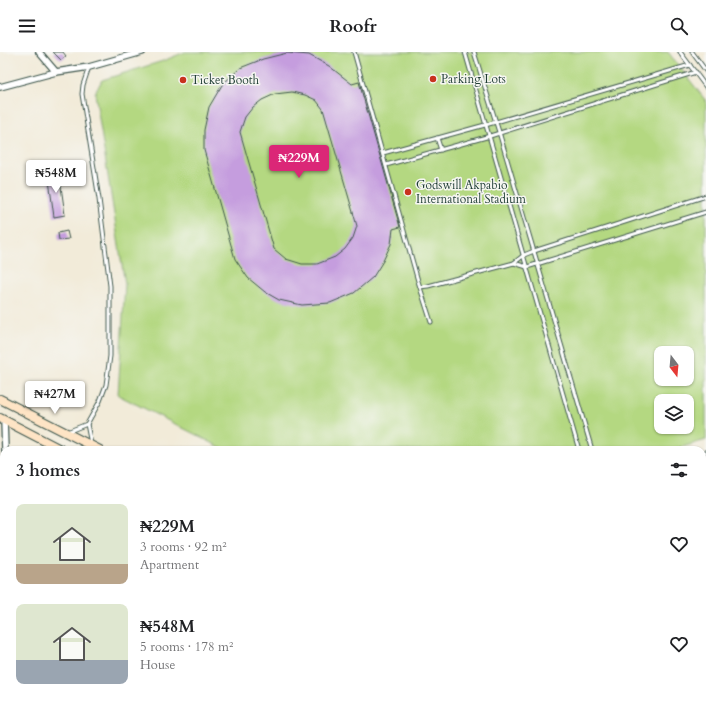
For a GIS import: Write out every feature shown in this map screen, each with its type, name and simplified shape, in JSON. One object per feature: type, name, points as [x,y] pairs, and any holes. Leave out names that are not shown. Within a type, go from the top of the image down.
[{"type":"main road","points":[[0,399],[91,445]]},
{"type":"main road","points":[[2,419],[54,446]]},
{"type":"street","points":[[39,52],[56,72]]},
{"type":"street","points":[[0,87],[56,72],[89,67],[142,52]]},
{"type":"street","points":[[2,419],[5,446]]},
{"type":"lane","points":[[354,52],[418,281],[431,322]]},
{"type":"lane","points":[[465,52],[579,446]]},
{"type":"lane","points":[[474,52],[499,132],[591,446]]},
{"type":"lane","points":[[680,52],[706,87]]},
{"type":"lane","points":[[692,52],[706,71]]},
{"type":"lane","points":[[383,153],[496,122],[690,65]]},
{"type":"lane","points":[[89,67],[83,85],[82,94],[99,198],[110,286],[110,356],[106,385],[87,424],[91,445]]},
{"type":"lane","points":[[386,165],[490,136],[696,72]]},
{"type":"lane","points":[[437,138],[441,150]]},
{"type":"lane","points":[[420,287],[514,263],[524,255],[534,251],[706,196]]},
{"type":"lane","points":[[514,263],[527,267],[706,212]]},
{"type":"lane","points":[[67,432],[87,424]]},
{"type":"green space","name":"Godswill Akpabio International Stadium","points":[[185,52],[668,52],[706,101],[706,440],[686,446],[218,446],[118,395],[125,284],[95,93],[102,80],[163,61]]},
{"type":"building","points":[[53,52],[63,52],[66,56],[61,60]]},
{"type":"building","points":[[287,53],[309,55],[329,66],[352,84],[359,82],[400,227],[393,229],[391,244],[373,277],[354,293],[330,303],[302,305],[279,300],[265,292],[248,278],[235,259],[204,150],[204,130],[209,107],[222,85],[240,68],[263,59]],"holes":[[[292,92],[305,95],[316,100],[323,109],[357,226],[353,238],[345,249],[335,257],[317,264],[302,264],[286,259],[274,249],[240,132],[245,117],[253,107],[262,100],[275,94]]]},
{"type":"building","points":[[59,172],[65,215],[54,217],[48,173]]},
{"type":"building","points":[[67,231],[69,239],[59,240],[58,233]]},
{"type":"place","name":"Parking Lots","points":[[433,79]]},
{"type":"place","name":"Ticket Booth","points":[[183,80]]},
{"type":"place","name":"Godswill Akpabio International Stadium","points":[[408,192]]}]
